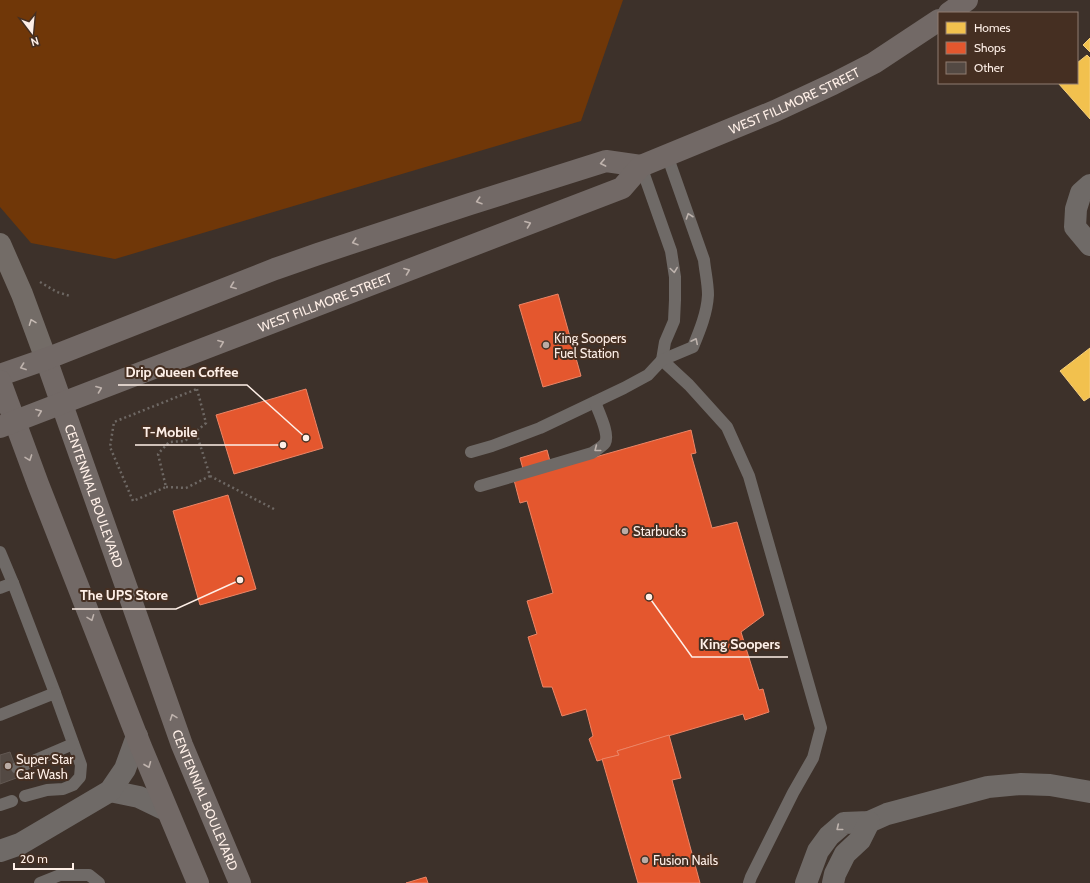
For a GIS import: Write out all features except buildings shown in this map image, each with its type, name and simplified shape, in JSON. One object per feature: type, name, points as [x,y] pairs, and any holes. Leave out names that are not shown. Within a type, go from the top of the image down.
[{"type":"main road","points":[[950,12],[967,0]]},
{"type":"main road","name":"WEST FILLMORE STREET","points":[[8,424],[622,188],[641,166],[776,111],[833,84],[874,63],[938,21]]},
{"type":"main road","points":[[0,375],[46,359],[275,269],[470,204],[606,161],[641,166]]},
{"type":"main road","name":"CENTENNIAL BOULEVARD","points":[[0,244],[22,294],[63,403],[75,443],[182,745],[240,883]]},
{"type":"main road","points":[[0,380],[8,424],[38,484],[166,810],[198,883]]},
{"type":"street","points":[[1090,185],[1081,193],[1076,209],[1075,227],[1090,245]]},
{"type":"street","points":[[0,851],[20,844],[110,791],[125,769],[137,736]]},
{"type":"street","points":[[869,822],[860,840],[845,854],[834,878],[808,876],[821,846],[829,836],[844,823],[869,822],[887,814],[988,787],[1021,784],[1050,785],[1090,792]]},
{"type":"street","points":[[110,791],[139,796],[166,810]]},
{"type":"lane","points":[[471,452],[492,446],[540,428],[595,402],[648,375],[662,360],[693,347],[706,310],[708,295],[704,260],[667,155]]},
{"type":"lane","points":[[641,166],[671,250],[675,277],[674,321],[665,342],[662,360]]},
{"type":"lane","points":[[662,360],[689,385],[727,427],[749,476],[821,728],[813,758],[793,793],[750,877],[749,883]]},
{"type":"lane","points":[[480,486],[592,453],[601,447],[606,442],[607,434],[595,402]]},
{"type":"lane","points":[[0,552],[55,693],[81,765],[80,776],[73,785],[63,789],[47,790],[25,796]]},
{"type":"lane","points":[[0,588],[13,583]]},
{"type":"lane","points":[[0,715],[55,693]]},
{"type":"lane","points":[[16,768],[73,744]]},
{"type":"lane","points":[[0,805],[12,801]]},
{"type":"lane","points":[[40,883],[60,876],[80,875],[89,875],[99,883]]},
{"type":"path","points":[[166,487],[158,454],[169,442],[185,441],[206,423],[197,389],[114,422],[110,447],[133,501],[166,487],[186,488],[210,476]]},
{"type":"path","points":[[196,432],[210,476],[274,509]]},
{"type":"shaded area","points":[[0,0],[623,0],[581,121],[115,259],[31,243],[0,207]]},
{"type":"place","name":"King Soopers Fuel Station","points":[[546,345]]},
{"type":"place","name":"Drip Queen Coffee","points":[[306,438]]},
{"type":"place","name":"T-Mobile","points":[[283,445]]},
{"type":"place","name":"Starbucks","points":[[625,531]]},
{"type":"place","name":"The UPS Store","points":[[240,580]]},
{"type":"place","name":"King Soopers","points":[[649,597]]},
{"type":"place","name":"Super Star Car Wash","points":[[8,766]]},
{"type":"place","name":"Fusion Nails","points":[[645,860]]}]
